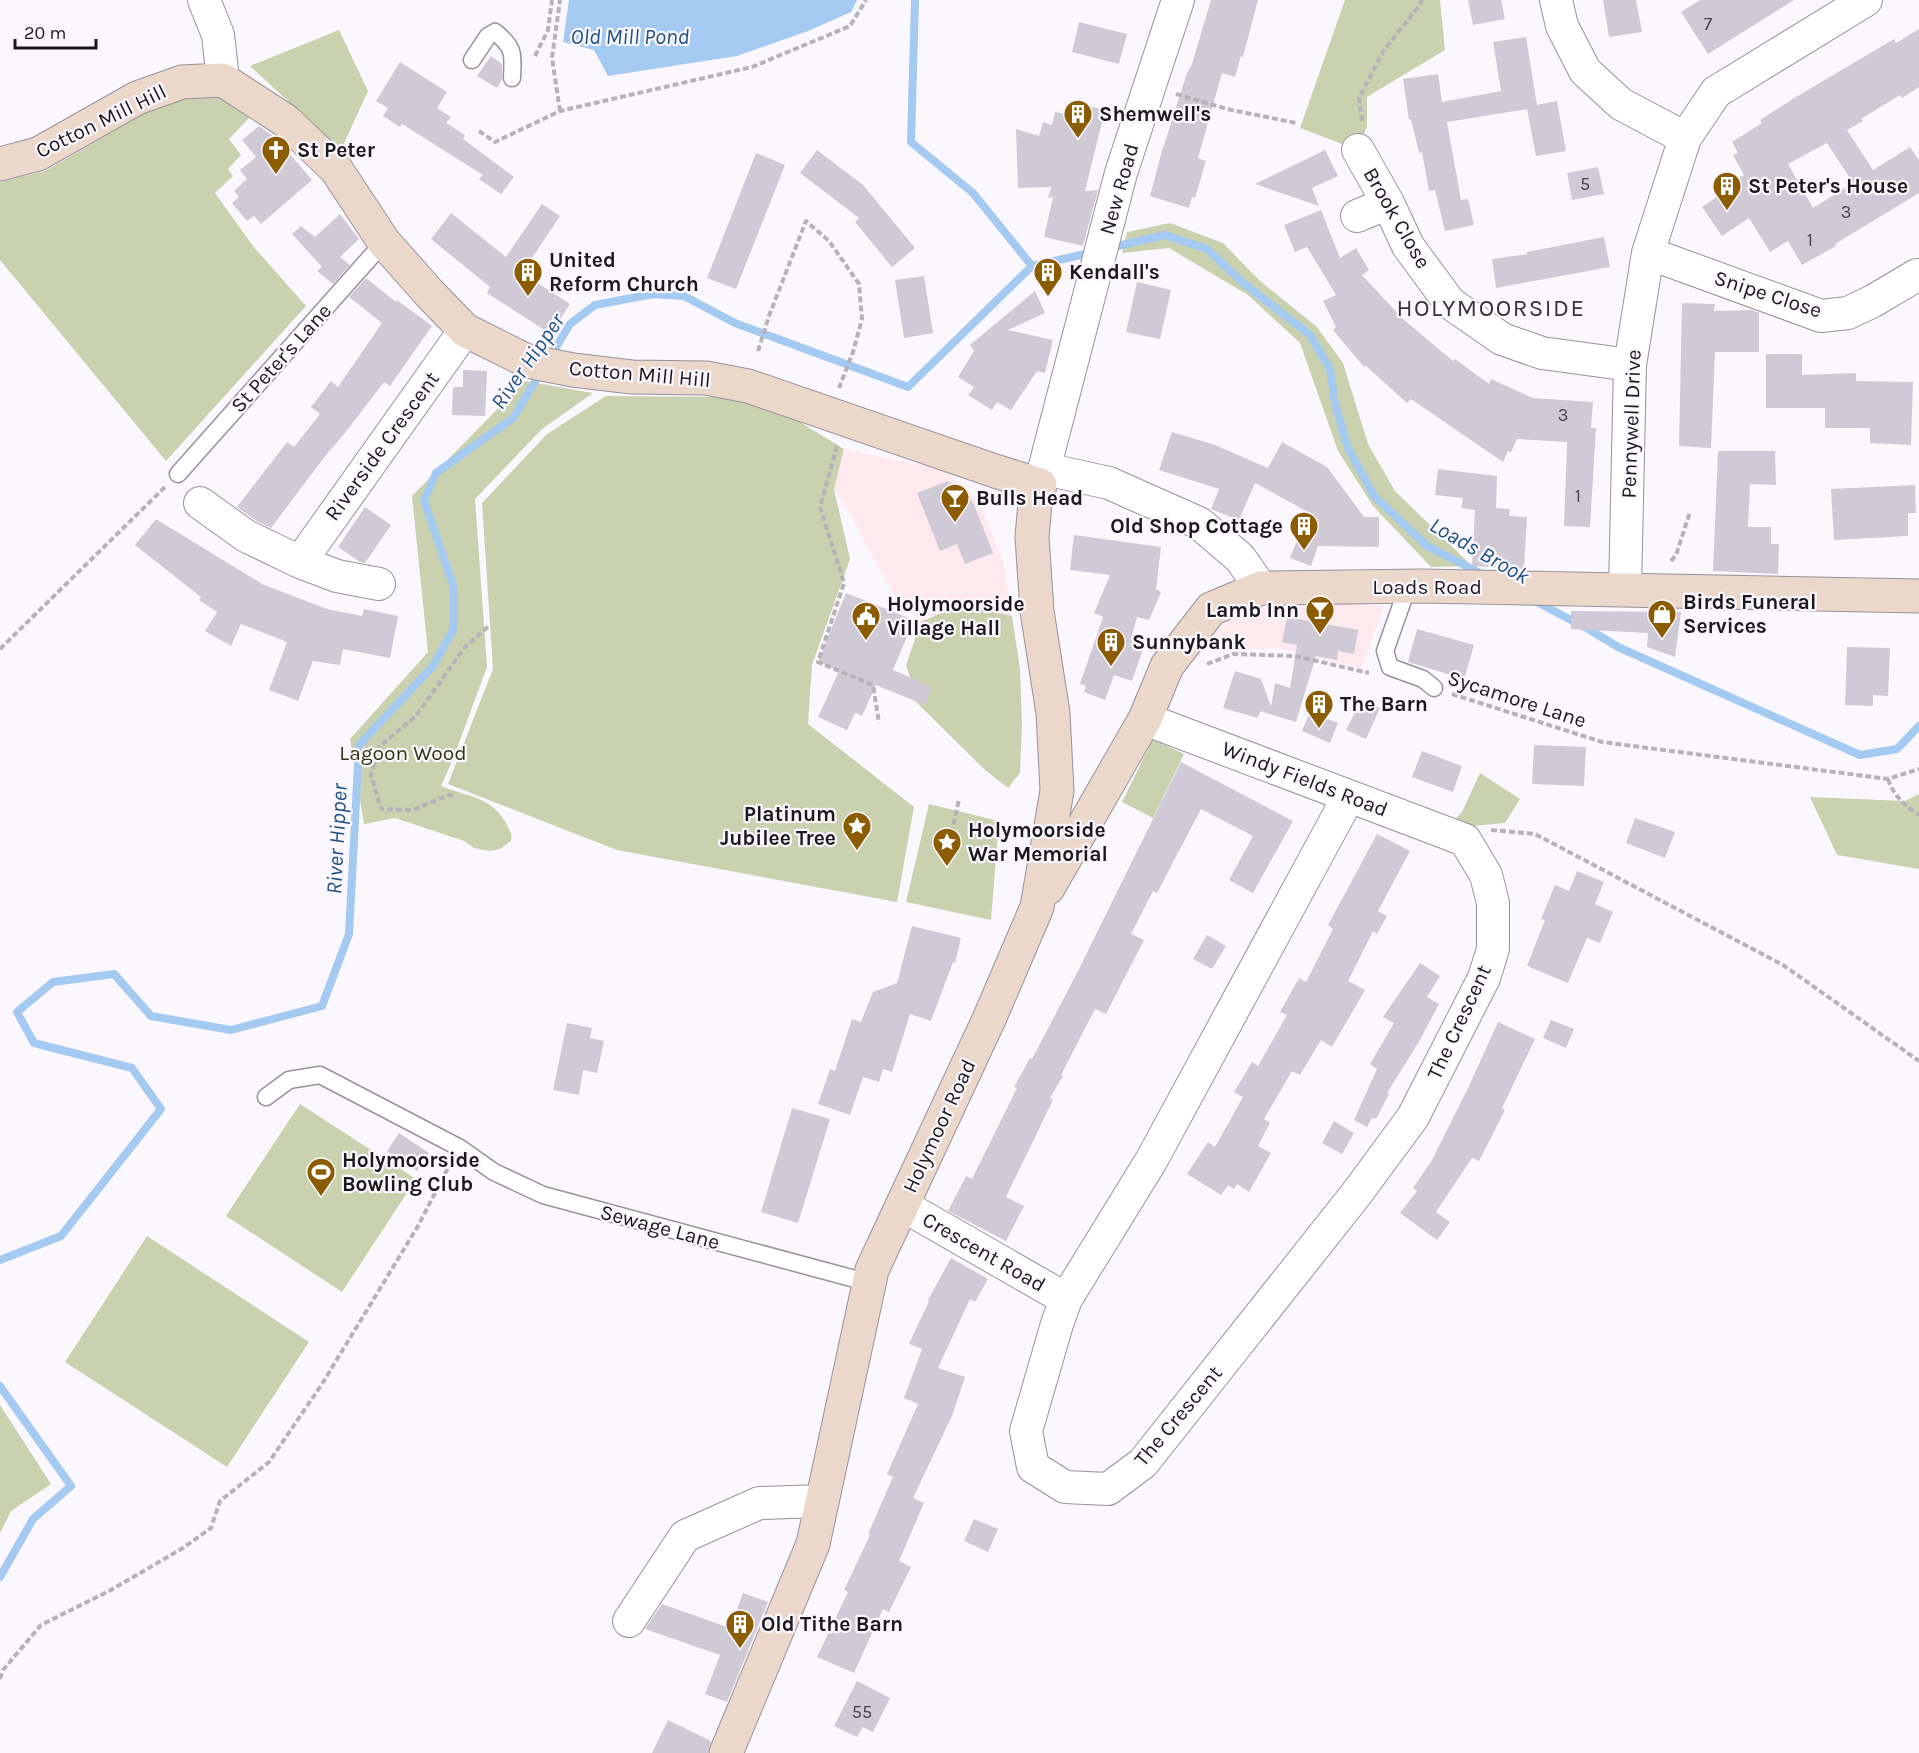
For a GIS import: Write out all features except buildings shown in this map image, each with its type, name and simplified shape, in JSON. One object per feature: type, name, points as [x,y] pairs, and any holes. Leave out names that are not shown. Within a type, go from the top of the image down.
[{"type":"street","points":[[204,0],[218,35],[223,80]]},
{"type":"street","name":"New Road","points":[[1043,477],[1121,173],[1178,0]]},
{"type":"street","points":[[1556,0],[1562,26],[1585,71],[1621,104],[1685,138]]},
{"type":"street","name":"Pennywell Drive","points":[[1624,589],[1630,365],[1648,253],[1685,138],[1716,92],[1866,0]]},
{"type":"street","name":"Cotton Mill Hill","points":[[0,164],[38,154],[137,98],[182,82],[223,80],[286,121],[336,169],[384,242],[465,330],[527,361],[573,370],[632,377],[706,378],[748,386],[995,471],[1043,477]]},
{"type":"street","name":"Brook Close","points":[[1358,150],[1388,203],[1408,246],[1450,303],[1502,339],[1542,353],[1630,365]]},
{"type":"street","points":[[1357,216],[1388,203]]},
{"type":"street","name":"Snipe Close","points":[[1648,253],[1821,316],[1848,313],[1873,301],[1915,272]]},
{"type":"street","name":"Riverside Crescent","points":[[300,562],[465,330]]},
{"type":"street","points":[[1036,907],[1144,719],[1167,666],[1211,609],[1261,588],[1240,558],[1199,523],[1109,483],[1043,477]]},
{"type":"street","name":"Holymoor Road","points":[[726,1753],[813,1545],[872,1270],[990,1017],[1036,907],[1057,791],[1053,713],[1037,611],[1032,537],[1035,503],[1043,477]]},
{"type":"street","points":[[200,503],[246,536],[300,562],[337,576],[379,584]]},
{"type":"street","name":"Loads Road","points":[[1261,588],[1408,586],[1919,596]]},
{"type":"street","name":"Windy Fields Road","points":[[1144,719],[1465,840]]},
{"type":"street","name":"The Crescent","points":[[1349,796],[1151,1161],[1066,1299],[1026,1431],[1033,1467],[1065,1487],[1108,1489],[1143,1463],[1357,1193],[1413,1117],[1481,985],[1492,949],[1493,903],[1486,875],[1465,840]]},
{"type":"street","name":"Crescent Road","points":[[902,1205],[1066,1299]]},
{"type":"street","points":[[629,1621],[685,1536],[759,1503],[822,1501]]},
{"type":"lane","points":[[472,60],[488,36],[495,32],[508,42],[513,53],[512,78]]},
{"type":"lane","name":"St Peter's Lane","points":[[178,474],[384,242]]},
{"type":"lane","points":[[1408,586],[1385,651],[1390,667],[1423,679],[1434,688]]},
{"type":"lane","name":"Sewage Lane","points":[[266,1097],[290,1080],[320,1075],[460,1148],[494,1172],[543,1195],[870,1282]]},
{"type":"path","points":[[512,78],[518,78],[537,53],[548,30],[552,0]]},
{"type":"path","points":[[560,0],[552,58],[560,111]]},
{"type":"path","points":[[479,131],[495,142],[560,111],[752,67],[850,26],[866,0]]},
{"type":"path","points":[[1358,150],[1362,126],[1359,98],[1383,50],[1422,0]]},
{"type":"path","points":[[1149,87],[1227,109],[1296,123]]},
{"type":"path","points":[[758,351],[769,316],[806,221],[829,241],[859,284],[862,319],[842,382]]},
{"type":"path","points":[[748,386],[766,325]]},
{"type":"path","points":[[844,419],[820,507],[844,583],[818,662],[873,685],[879,723]]},
{"type":"path","points":[[0,649],[178,474]]},
{"type":"path","points":[[1666,567],[1676,555],[1690,512]]},
{"type":"path","points":[[453,795],[413,810],[381,809],[371,775],[379,747],[416,716],[464,648],[490,625]]},
{"type":"path","points":[[1206,665],[1233,654],[1295,656],[1376,675]]},
{"type":"path","name":"Sycamore Lane","points":[[1434,688],[1602,742],[1888,779],[1919,769]]},
{"type":"path","points":[[1888,779],[1892,791],[1919,815]]},
{"type":"path","points":[[948,851],[959,799]]},
{"type":"path","points":[[1465,840],[1479,829],[1535,834],[1783,965],[1919,1061]]},
{"type":"path","points":[[0,1679],[3,1670],[41,1625],[111,1590],[183,1548],[211,1528],[220,1501],[269,1462],[328,1375],[418,1226],[454,1155],[460,1148]]},
{"type":"shaded area","points":[[844,449],[944,470],[979,502],[1003,561],[1012,616],[961,604],[921,622],[893,593],[852,517],[834,489]]},
{"type":"shaded area","points":[[1293,600],[1384,606],[1361,668],[1276,648],[1214,651],[1207,637],[1236,616]]},
{"type":"green space","points":[[1345,0],[1440,0],[1445,50],[1367,97],[1367,126],[1358,150],[1300,128]]},
{"type":"green space","points":[[339,30],[368,91],[341,150],[250,66]]},
{"type":"green space","points":[[220,90],[255,112],[229,139],[241,155],[228,169],[233,176],[215,193],[253,246],[306,306],[166,461],[0,260],[0,182],[45,171],[173,97]]},
{"type":"green space","points":[[1170,223],[1223,243],[1259,280],[1317,327],[1343,363],[1368,444],[1395,491],[1472,566],[1431,567],[1373,506],[1338,451],[1300,343],[1248,295],[1169,248],[1122,253],[1127,232]]},
{"type":"green space","name":"Lagoon Wood","points":[[525,381],[593,393],[542,429],[475,499],[487,667],[441,786],[478,798],[493,808],[506,823],[511,834],[511,841],[500,849],[490,851],[474,848],[464,841],[395,818],[364,824],[350,739],[428,652],[412,496]]},
{"type":"green space","points":[[606,396],[727,397],[790,416],[844,449],[834,489],[850,559],[812,665],[808,724],[914,807],[897,902],[617,850],[448,784],[493,669],[482,503],[547,434]]},
{"type":"green space","points":[[961,604],[1012,616],[1020,669],[1022,725],[1020,773],[1008,788],[985,770],[905,691],[910,677],[906,665],[921,622]]},
{"type":"green space","points":[[1153,739],[1184,754],[1153,818],[1122,802]]},
{"type":"green space","points":[[1480,773],[1520,799],[1505,823],[1472,826],[1456,818],[1462,812]]},
{"type":"green space","points":[[1919,794],[1919,869],[1837,855],[1810,797],[1905,801]]},
{"type":"green space","points":[[929,804],[999,821],[991,920],[906,902]]},
{"type":"green space","name":"Holymoorside Bowling Club","points":[[300,1104],[416,1179],[342,1292],[226,1216]]},
{"type":"green space","points":[[147,1236],[309,1342],[227,1467],[65,1362]]},
{"type":"green space","points":[[0,1405],[51,1484],[11,1511],[0,1533]]},
{"type":"water","name":"Old Mill Pond","points":[[569,0],[857,0],[851,12],[808,31],[737,56],[608,76],[594,50],[563,42]]},
{"type":"waterway","name":"River Hipper","points":[[549,359],[570,324],[595,305],[653,294],[684,296],[735,323],[908,387],[1032,266],[973,193],[911,142],[915,0]]},
{"type":"waterway","name":"Loads Brook","points":[[1109,248],[1165,235],[1207,249],[1242,282],[1310,335],[1330,369],[1335,404],[1348,448],[1374,496],[1427,546],[1484,575]]},
{"type":"waterway","name":"Loads Brook","points":[[1032,266],[1094,252]]},
{"type":"waterway","name":"River Hipper","points":[[0,1260],[61,1236],[161,1109],[132,1068],[34,1043],[17,1012],[53,982],[114,974],[151,1016],[231,1030],[322,1006],[349,934],[359,745],[433,666],[454,628],[454,588],[424,500],[436,473],[513,418],[542,370]]},
{"type":"waterway","name":"Loads Brook","points":[[1533,600],[1618,647],[1860,755],[1897,749],[1919,726]]},
{"type":"waterway","name":"River Hipper","points":[[0,1386],[71,1486],[33,1519],[0,1577]]},
{"type":"place","name":"Shemwell's","points":[[1078,140]]},
{"type":"place","name":"St Peter","points":[[276,176]]},
{"type":"place","name":"St Peter's House","points":[[1727,212]]},
{"type":"place","name":"United Reform Church","points":[[528,298]]},
{"type":"place","name":"Kendall's","points":[[1048,298]]},
{"type":"place","name":"Bulls Head","points":[[955,524]]},
{"type":"place","name":"Old Shop Cottage","points":[[1304,552]]},
{"type":"place","name":"Lamb Inn","points":[[1320,636]]},
{"type":"place","name":"Birds Funeral Services","points":[[1662,640]]},
{"type":"place","name":"Holymoorside Village Hall","points":[[866,642]]},
{"type":"place","name":"Sunnybank","points":[[1111,668]]},
{"type":"place","name":"The Barn","points":[[1319,730]]},
{"type":"place","name":"Platinum Jubilee Tree","points":[[857,852]]},
{"type":"place","name":"Holymoorside War Memorial","points":[[947,868]]},
{"type":"place","name":"Holymoorside Bowling Club","points":[[321,1198]]},
{"type":"place","name":"Old Tithe Barn","points":[[740,1650]]},
{"type":"district","name":"HOLYMOORSIDE","points":[[1491,308]]}]
